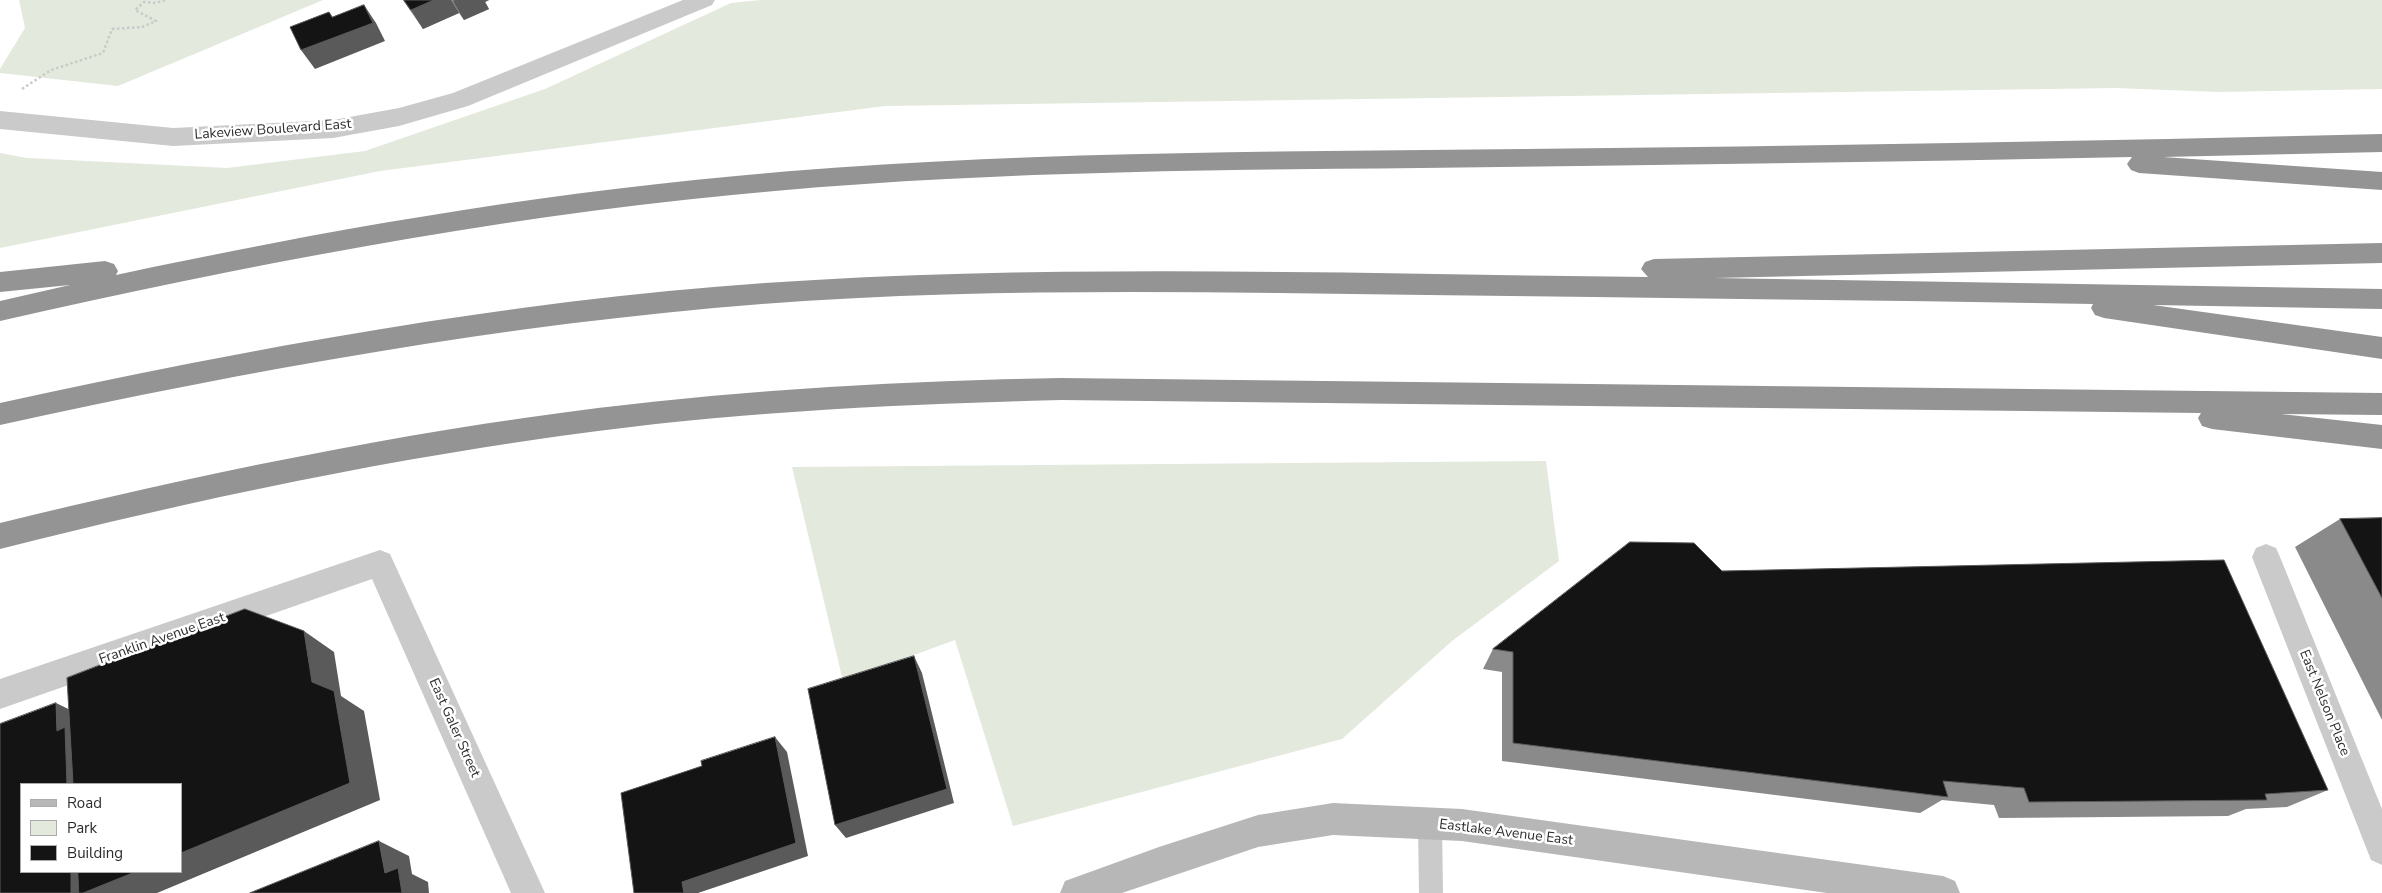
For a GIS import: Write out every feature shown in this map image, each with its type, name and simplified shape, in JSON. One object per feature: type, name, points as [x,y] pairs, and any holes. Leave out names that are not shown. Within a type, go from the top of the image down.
[{"type":"highway","points":[[0,311],[254,256],[502,214],[730,186],[882,173],[1063,164],[1968,153],[2382,143]]},
{"type":"highway","points":[[1968,153],[2382,181]]},
{"type":"highway","points":[[1169,282],[1970,260],[2382,253]]},
{"type":"highway","points":[[0,282],[254,256]]},
{"type":"highway","points":[[0,414],[178,376],[373,341],[501,322],[679,302],[925,284],[1169,282],[1985,290],[2382,299]]},
{"type":"highway","points":[[1985,290],[2382,348]]},
{"type":"highway","points":[[0,536],[202,488],[316,464],[427,445],[643,415],[854,396],[958,391],[1071,389],[2382,404]]},
{"type":"highway","points":[[2064,401],[2382,437]]},
{"type":"main road","name":"Eastlake Avenue East","points":[[1077,893],[1159,862],[1258,831],[1333,820],[1462,825],[1943,893]]},
{"type":"street","name":"Lakeview Boulevard East","points":[[0,120],[173,137],[333,129],[399,117],[460,100],[704,0]]},
{"type":"street","name":"East Nelson Place","points":[[2266,557],[2382,849]]},
{"type":"street","name":"Franklin Avenue East","points":[[0,694],[380,564]]},
{"type":"street","name":"East Galer Street","points":[[380,564],[528,893]]},
{"type":"lane","points":[[1430,824],[1431,893]]},
{"type":"path","points":[[21,91],[35,78],[56,66],[103,53],[112,29],[142,27],[156,20],[135,10],[144,2],[156,3],[165,0]]},
{"type":"green space","points":[[19,0],[323,0],[118,86],[0,73],[0,69],[25,28]]},
{"type":"green space","points":[[761,0],[2382,0],[2382,89],[2218,92],[2116,88],[885,106],[380,171],[0,248],[0,153],[27,158],[227,168],[365,151],[545,89],[731,3]]},
{"type":"green space","points":[[1546,461],[1559,561],[1452,641],[1342,739],[1013,826],[955,640],[843,681],[792,467]]},
{"type":"building","points":[[404,0],[434,0],[411,10]]},
{"type":"building","points":[[364,5],[373,23],[301,50],[290,27],[329,12],[332,17]]},
{"type":"building","points":[[2382,518],[2382,598],[2340,519]]},
{"type":"building","points":[[1630,542],[1694,543],[1722,571],[2224,560],[2328,790],[2265,794],[2267,800],[2029,802],[2024,788],[1943,781],[1948,797],[1513,743],[1513,652],[1493,649]]},
{"type":"building","points":[[245,609],[304,631],[312,682],[334,691],[350,783],[182,853],[182,783],[73,783],[67,678]]},
{"type":"building","points":[[914,656],[947,789],[835,825],[808,689]]},
{"type":"building","points":[[56,703],[57,731],[65,727],[67,783],[20,783],[20,873],[71,873],[71,893],[0,893],[0,724]]},
{"type":"building","points":[[775,737],[796,843],[682,882],[684,893],[634,893],[621,793],[702,766],[701,761]]},
{"type":"building","points":[[379,841],[385,873],[398,868],[402,893],[250,893]]},
{"type":"building","points":[[78,873],[133,873],[83,893],[79,893]]}]
